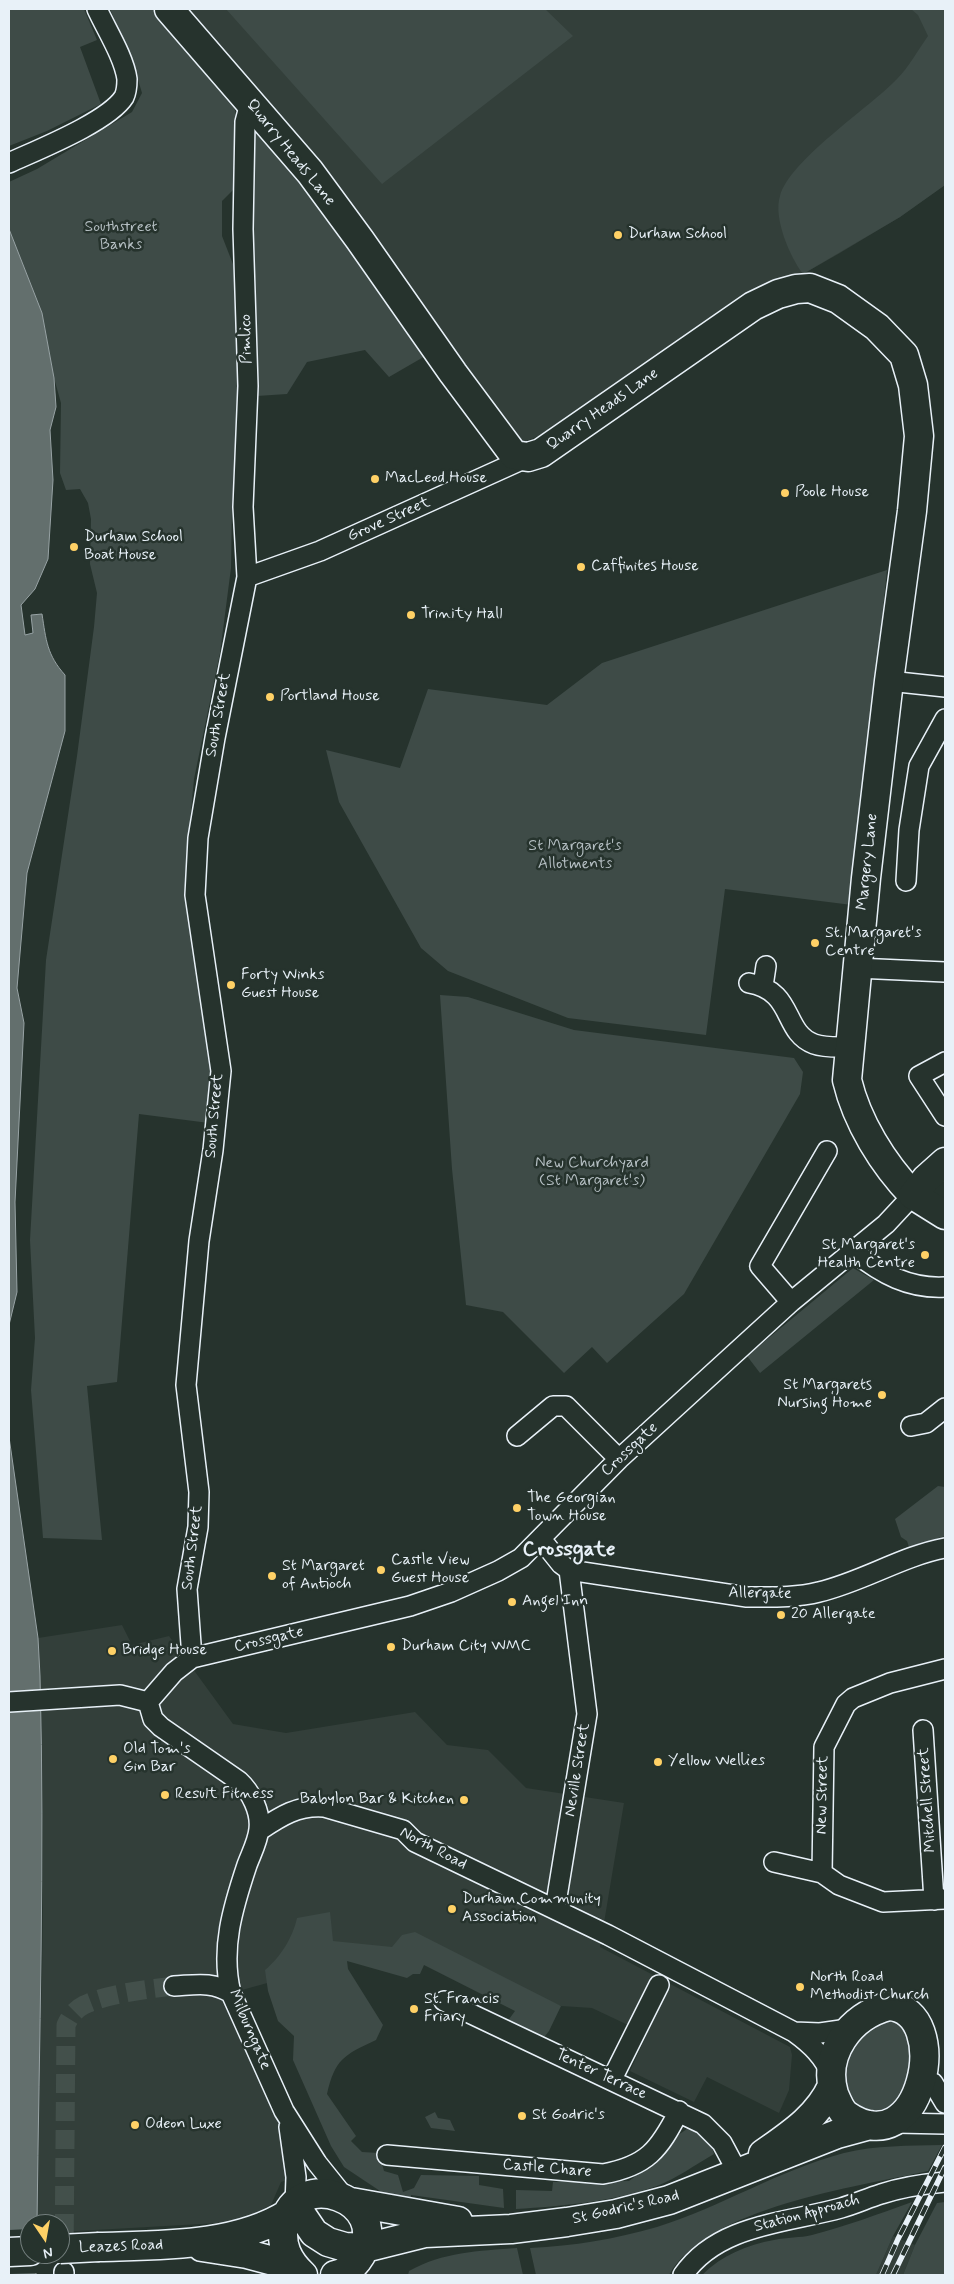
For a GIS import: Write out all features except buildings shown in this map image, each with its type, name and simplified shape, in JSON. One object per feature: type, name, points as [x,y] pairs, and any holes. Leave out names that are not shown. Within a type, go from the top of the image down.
[{"type":"main road","name":"Quarry Heads Lane","points":[[169,9],[310,172],[453,373],[514,455],[528,457],[541,453],[573,433],[753,306],[778,294],[810,288],[838,299],[878,327],[904,354],[913,385],[919,436],[912,511]]},
{"type":"main road","name":"Margery Lane","points":[[912,511],[889,681],[856,968],[847,1080],[854,1105],[899,1180],[913,1194],[943,1206]]},
{"type":"main road","points":[[913,1194],[945,1162]]},
{"type":"main road","points":[[889,2006],[904,2007],[936,2020],[940,2079],[913,2111],[897,2123],[870,2125],[852,2118],[843,2112],[832,2081],[832,2065],[838,2046],[848,2030],[863,2016],[889,2006]]},
{"type":"main road","name":"St Godric's Road","points":[[738,2173],[808,2120],[822,2105],[832,2081]]},
{"type":"main road","name":"St Godric's Road","points":[[360,2261],[425,2233],[511,2229],[616,2214],[669,2200],[837,2134],[870,2125]]},
{"type":"main road","name":"Leazes Road","points":[[63,2266],[99,2247],[183,2244],[250,2230],[277,2220],[307,2197],[317,2194],[334,2194],[348,2200]]},
{"type":"main road","points":[[335,2275],[350,2269],[360,2261],[366,2232],[365,2222],[348,2200]]},
{"type":"main road","name":"St Godric's Road","points":[[348,2200],[511,2229]]},
{"type":"main road","points":[[301,2273],[285,2250],[282,2234],[292,2209],[314,2233],[328,2242],[345,2247],[360,2261]]},
{"type":"main road","name":"Leazes Road","points":[[183,2244],[247,2254],[301,2273]]},
{"type":"street","points":[[9,163],[94,121],[115,107],[125,96],[127,80],[124,66],[97,9]]},
{"type":"street","name":"Pimlico","points":[[247,577],[243,507],[244,437],[248,386],[243,230],[245,122],[250,102]]},
{"type":"street","name":"Grove Street","points":[[247,577],[320,550],[528,457]]},
{"type":"street","name":"South Street","points":[[192,1658],[187,1598],[198,1526],[199,1492],[186,1384],[198,1241],[213,1150],[220,1071],[195,895],[198,838],[215,738],[247,577]]},
{"type":"street","points":[[889,681],[945,687]]},
{"type":"street","points":[[906,882],[909,830],[919,766],[945,719]]},
{"type":"street","points":[[766,966],[756,984],[775,994],[785,1006],[797,1030],[804,1039],[823,1046],[849,1047]]},
{"type":"street","points":[[856,968],[945,972]]},
{"type":"street","points":[[945,1062],[919,1076],[945,1116]]},
{"type":"street","points":[[791,1302],[760,1266],[827,1151]]},
{"type":"street","name":"Crossgate","points":[[148,1702],[174,1672],[192,1658],[380,1614],[451,1592],[498,1571],[521,1558],[619,1459],[791,1302],[886,1224],[913,1194]]},
{"type":"street","points":[[854,1252],[879,1271],[909,1285],[936,1288]]},
{"type":"street","points":[[517,1436],[554,1406],[566,1406],[619,1459]]},
{"type":"street","points":[[911,1426],[926,1423],[945,1408]]},
{"type":"street","points":[[541,1538],[561,1564],[569,1570]]},
{"type":"street","name":"Allergate","points":[[569,1570],[746,1597],[775,1597],[818,1592],[925,1553],[945,1548]]},
{"type":"street","name":"Neville Street","points":[[555,1909],[587,1714],[569,1570]]},
{"type":"street","name":"New Street","points":[[822,1873],[824,1747],[846,1704],[853,1698],[890,1683],[945,1669]]},
{"type":"street","points":[[9,1702],[120,1695],[148,1702],[153,1719],[161,1727],[244,1786],[258,1813],[260,1830]]},
{"type":"street","name":"Mitchell Street","points":[[924,1730],[940,1899]]},
{"type":"street","name":"North Road","points":[[260,1830],[299,1808],[324,1807],[403,1830],[415,1842],[608,1934],[794,2032],[814,2047],[824,2060],[832,2081]]},
{"type":"street","name":"Milburngate","points":[[260,1830],[232,1918],[226,1960],[226,1975],[231,1993],[284,2111],[317,2163],[348,2200]]},
{"type":"street","points":[[774,1862],[822,1873],[839,1885],[883,1902],[940,1899]]},
{"type":"street","points":[[174,1986],[206,1984],[220,1986],[231,1993]]},
{"type":"street","points":[[612,2079],[659,1985]]},
{"type":"street","name":"Tenter Terrace","points":[[444,2001],[612,2079],[703,2124],[713,2133],[731,2157],[738,2173]]},
{"type":"street","name":"North Road","points":[[794,2032],[820,2033],[848,2030]]},
{"type":"street","name":"Milburngate","points":[[284,2111],[293,2147],[296,2190],[292,2209]]},
{"type":"street","name":"Castle Chare","points":[[387,2155],[603,2174],[631,2167],[646,2158],[667,2134],[679,2111]]},
{"type":"street","points":[[897,2123],[945,2124]]},
{"type":"street","name":"Station Approach","points":[[683,2275],[700,2257],[719,2242],[742,2231],[822,2214],[882,2193],[918,2184],[945,2182]]},
{"type":"shaded area","name":"Durham School","points":[[184,9],[945,9],[945,185],[900,217],[803,274],[758,290],[581,417],[522,443]]},
{"type":"shaded area","points":[[9,229],[42,313],[54,378],[56,407],[50,430],[53,480],[48,559],[35,589],[21,605],[25,635],[33,633],[31,615],[42,614],[46,639],[51,654],[65,675],[65,731],[27,873],[17,988],[24,1023],[15,1202],[17,1292],[9,1325]]},
{"type":"shaded area","points":[[9,1437],[38,1638],[42,1882],[37,2214],[20,2214],[20,2264],[36,2264],[36,2275],[9,2275]]},
{"type":"shaded area","points":[[122,1625],[132,1645],[169,1636],[233,1724],[286,1733],[415,1712],[447,1745],[488,1750],[526,1788],[624,1803],[600,1947],[790,2047],[792,2055],[789,2090],[779,2113],[707,2077],[694,2102],[630,2071],[647,2034],[592,2008],[561,2006],[406,1955],[347,1961],[231,1993],[284,2111],[296,2177],[281,2182],[271,2205],[236,2222],[70,2231],[70,2214],[37,2214],[43,1891],[42,1752],[38,1638]]},
{"type":"shaded area","points":[[893,2236],[915,2245],[903,2275],[876,2275]]},
{"type":"green space","points":[[9,9],[84,9],[97,40],[80,47],[101,104],[47,131],[9,146]]},
{"type":"green space","name":"Southstreet Banks","points":[[110,9],[156,9],[231,93],[236,115],[237,186],[222,201],[222,236],[240,282],[243,363],[232,505],[231,568],[220,653],[194,779],[190,821],[189,905],[211,1072],[209,1123],[139,1114],[117,1382],[87,1386],[102,1540],[43,1538],[31,1390],[35,1338],[30,1240],[46,960],[77,756],[97,593],[90,564],[91,519],[88,503],[80,489],[66,490],[60,473],[61,403],[54,378],[42,313],[9,229],[9,182],[37,169],[132,112],[142,93],[133,63]]},
{"type":"green space","points":[[226,9],[545,9],[573,36],[382,184]]},
{"type":"green space","points":[[911,9],[945,9],[945,185],[900,217],[803,274],[793,258],[784,237],[778,205],[780,196],[787,182],[814,151],[884,91],[909,64],[928,36],[918,15]]},
{"type":"green space","points":[[262,131],[358,248],[427,355],[389,377],[365,350],[307,362],[287,394],[257,396],[254,360],[254,142],[255,132]]},
{"type":"green space","name":"St Margaret's Allotments","points":[[887,570],[852,905],[725,889],[706,1035],[568,1018],[448,971],[421,948],[339,802],[326,750],[400,768],[428,689],[547,705],[602,663]]},
{"type":"green space","name":"New Churchyard (St Margaret's)","points":[[440,995],[468,997],[574,1030],[794,1058],[803,1072],[800,1094],[684,1294],[607,1363],[592,1347],[564,1373],[503,1312],[466,1305],[452,1169]]},
{"type":"green space","points":[[853,1268],[874,1280],[760,1373],[747,1356]]},
{"type":"green space","points":[[938,1486],[945,1487],[945,1536],[909,1547],[907,1541],[901,1537],[895,1519]]},
{"type":"green space","points":[[330,1912],[333,1941],[392,1947],[402,1935],[415,1932],[561,2006],[549,2031],[538,2045],[507,2022],[515,2011],[424,1965],[420,1974],[413,1974],[407,1978],[347,1961],[348,1969],[383,2025],[376,2040],[349,2054],[342,2060],[330,2082],[327,2094],[356,2136],[351,2141],[362,2152],[379,2153],[384,2171],[398,2175],[403,2192],[414,2188],[421,2175],[479,2176],[479,2185],[503,2189],[504,2208],[411,2195],[411,2200],[403,2201],[383,2193],[344,2167],[331,2146],[293,2060],[294,2036],[278,2021],[268,1991],[265,1970],[285,1947],[297,1918]]},
{"type":"green space","points":[[898,2017],[925,2040],[895,2106],[879,2110],[862,2110],[850,2097],[843,2078],[851,2049],[865,2029]]},
{"type":"green space","points":[[435,2112],[438,2118],[450,2120],[455,2131],[431,2128],[425,2117]]},
{"type":"green space","points":[[687,2129],[696,2130],[711,2145],[714,2154],[664,2183],[605,2200],[516,2209],[516,2190],[552,2191],[553,2182],[629,2181],[661,2157],[675,2137]]},
{"type":"green space","points":[[942,2145],[928,2171],[862,2184],[786,2203],[749,2216],[715,2232],[688,2252],[669,2275],[536,2275],[530,2248],[594,2241],[657,2227],[681,2219],[796,2169],[856,2150],[880,2147]]},
{"type":"green space","points":[[912,2202],[893,2236],[876,2275],[702,2275],[726,2256],[745,2248],[779,2239],[812,2235]]},
{"type":"green space","points":[[945,2202],[945,2275],[903,2275],[915,2245],[937,2203]]},
{"type":"green space","points":[[517,2248],[523,2275],[408,2275],[409,2271],[448,2256]]},
{"type":"pier","points":[[20,2229],[20,2264],[39,2264],[39,2273],[9,2274],[9,2230]]},
{"type":"tunnel","points":[[64,2214],[66,2025],[76,2011],[93,2001],[128,1992],[174,1986]]},
{"type":"railway","points":[[882,2275],[898,2239],[945,2147]]},
{"type":"railway","points":[[893,2275],[945,2167]]},
{"type":"place","name":"Durham School","points":[[618,235]]},
{"type":"place","name":"MacLeod House","points":[[375,479]]},
{"type":"place","name":"Poole House","points":[[785,493]]},
{"type":"place","name":"Durham School Boat House","points":[[74,547]]},
{"type":"place","name":"Caffinites House","points":[[581,567]]},
{"type":"place","name":"Trinity Hall","points":[[411,615]]},
{"type":"place","name":"Portland House","points":[[270,697]]},
{"type":"place","name":"St. Margaret's Centre","points":[[815,943]]},
{"type":"place","name":"Forty Winks Guest House","points":[[231,985]]},
{"type":"place","name":"St Margaret's Health Centre","points":[[925,1255]]},
{"type":"place","name":"St Margarets Nursing Home","points":[[882,1395]]},
{"type":"place","name":"The Georgian Town House","points":[[517,1508]]},
{"type":"place","name":"Castle View Guest House","points":[[381,1570]]},
{"type":"place","name":"St Margaret of Antioch","points":[[272,1576]]},
{"type":"place","name":"Angel Inn","points":[[512,1602]]},
{"type":"place","name":"20 Allergate","points":[[781,1615]]},
{"type":"place","name":"Durham City WMC","points":[[391,1647]]},
{"type":"place","name":"Bridge House","points":[[112,1651]]},
{"type":"place","name":"Old Tom's Gin Bar","points":[[113,1759]]},
{"type":"place","name":"Yellow Wellies","points":[[658,1762]]},
{"type":"place","name":"Result Fitness","points":[[165,1795]]},
{"type":"place","name":"Babylon Bar & Kitchen","points":[[464,1800]]},
{"type":"place","name":"Durham Community Association","points":[[452,1909]]},
{"type":"place","name":"North Road Methodist Church","points":[[800,1987]]},
{"type":"place","name":"St. Francis Friary","points":[[414,2009]]},
{"type":"place","name":"St Godric's","points":[[522,2116]]},
{"type":"place","name":"Odeon Luxe","points":[[135,2125]]},
{"type":"district","name":"Crossgate","points":[[569,1551]]}]
